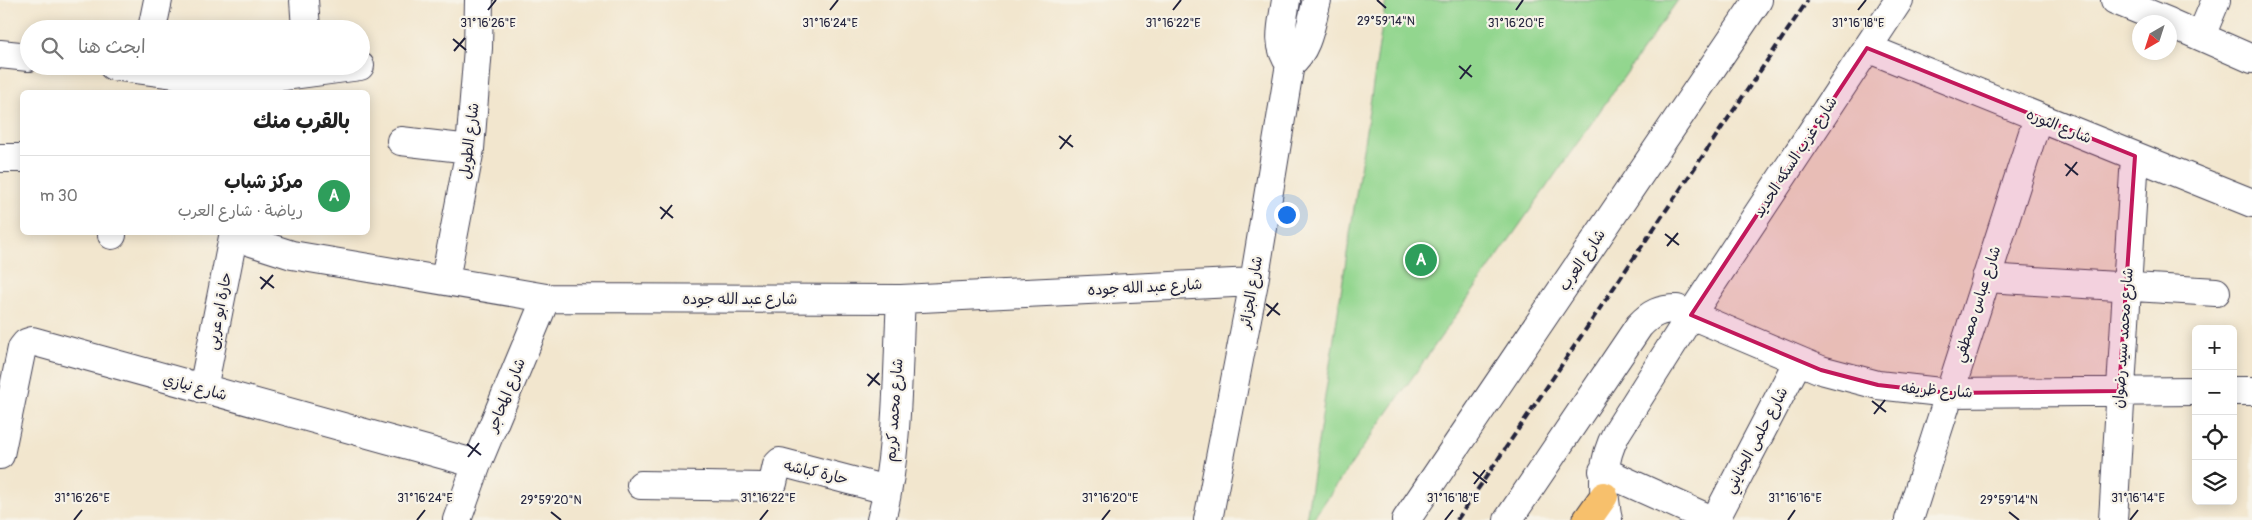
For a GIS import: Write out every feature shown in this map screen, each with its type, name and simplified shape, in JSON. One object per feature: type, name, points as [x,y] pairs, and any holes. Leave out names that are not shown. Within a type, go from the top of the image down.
[{"type":"highway","points":[[1587,520],[1605,496]]},
{"type":"street","points":[[154,20],[158,0]]},
{"type":"street","points":[[304,0],[305,20]]},
{"type":"street","name":"شارع الطويل","points":[[445,280],[470,148],[478,48],[479,0]]},
{"type":"street","points":[[1286,0],[1281,42],[1285,57],[1290,64]]},
{"type":"street","name":"شارع الجزائر","points":[[1208,520],[1254,282],[1290,64],[1305,46],[1317,0]]},
{"type":"street","name":"شارع العرب","points":[[1406,520],[1758,0]]},
{"type":"street","name":"شارع غرب السكه الحديد","points":[[1605,496],[1610,445],[1691,315],[1899,0]]},
{"type":"street","points":[[2116,0],[2151,15]]},
{"type":"street","points":[[2201,36],[2216,0]]},
{"type":"street","points":[[2177,26],[2252,58]]},
{"type":"street","name":"شارع الثوره","points":[[1867,48],[2252,203]]},
{"type":"street","points":[[0,54],[20,56]]},
{"type":"street","points":[[143,76],[239,82],[308,77]]},
{"type":"street","name":"شارع عباس مصطفي","points":[[1909,520],[2038,117]]},
{"type":"street","points":[[401,140],[470,148]]},
{"type":"street","name":"شارع محمد سيد رضوان","points":[[2113,520],[2119,392],[2135,156]]},
{"type":"street","points":[[0,158],[20,158]]},
{"type":"street","name":"حارة ابو عربى","points":[[203,389],[233,235]]},
{"type":"street","name":"شارع عبد الله جوده","points":[[237,235],[242,239],[294,244],[445,280],[546,298],[901,299],[1254,282]]},
{"type":"street","points":[[1986,278],[2216,292]]},
{"type":"street","name":"شارع المحاجر","points":[[456,520],[477,464],[546,298]]},
{"type":"street","name":"شارع محمد كريم","points":[[881,520],[888,490],[894,424],[901,299]]},
{"type":"street","points":[[1508,520],[1639,326],[1649,315],[1662,309],[1677,309],[1691,315]]},
{"type":"street","name":"شارع ظريفه","points":[[1691,315],[1821,370],[1878,385],[1949,393],[2192,391]]},
{"type":"street","name":"شارع نيازي","points":[[0,456],[6,398],[22,348],[26,343],[32,341],[477,464]]},
{"type":"street","name":"شارع حلمى الجنايني","points":[[1713,520],[1798,361]]},
{"type":"street","points":[[2237,391],[2252,391]]},
{"type":"street","name":"حارة كباشه","points":[[641,485],[765,487],[772,483],[777,465],[780,462],[888,490]]},
{"type":"street","points":[[1605,496],[1713,520]]},
{"type":"highlighted area","points":[[1867,48],[2135,156],[2119,391],[1949,393],[1878,385],[1821,370],[1691,315]]},
{"type":"green space","points":[[1386,0],[1678,0],[1312,520],[1306,520]]},
{"type":"railway","points":[[1457,520],[1808,0]]},
{"type":"place","name":"مركز شباب","points":[[1421,260]]}]
